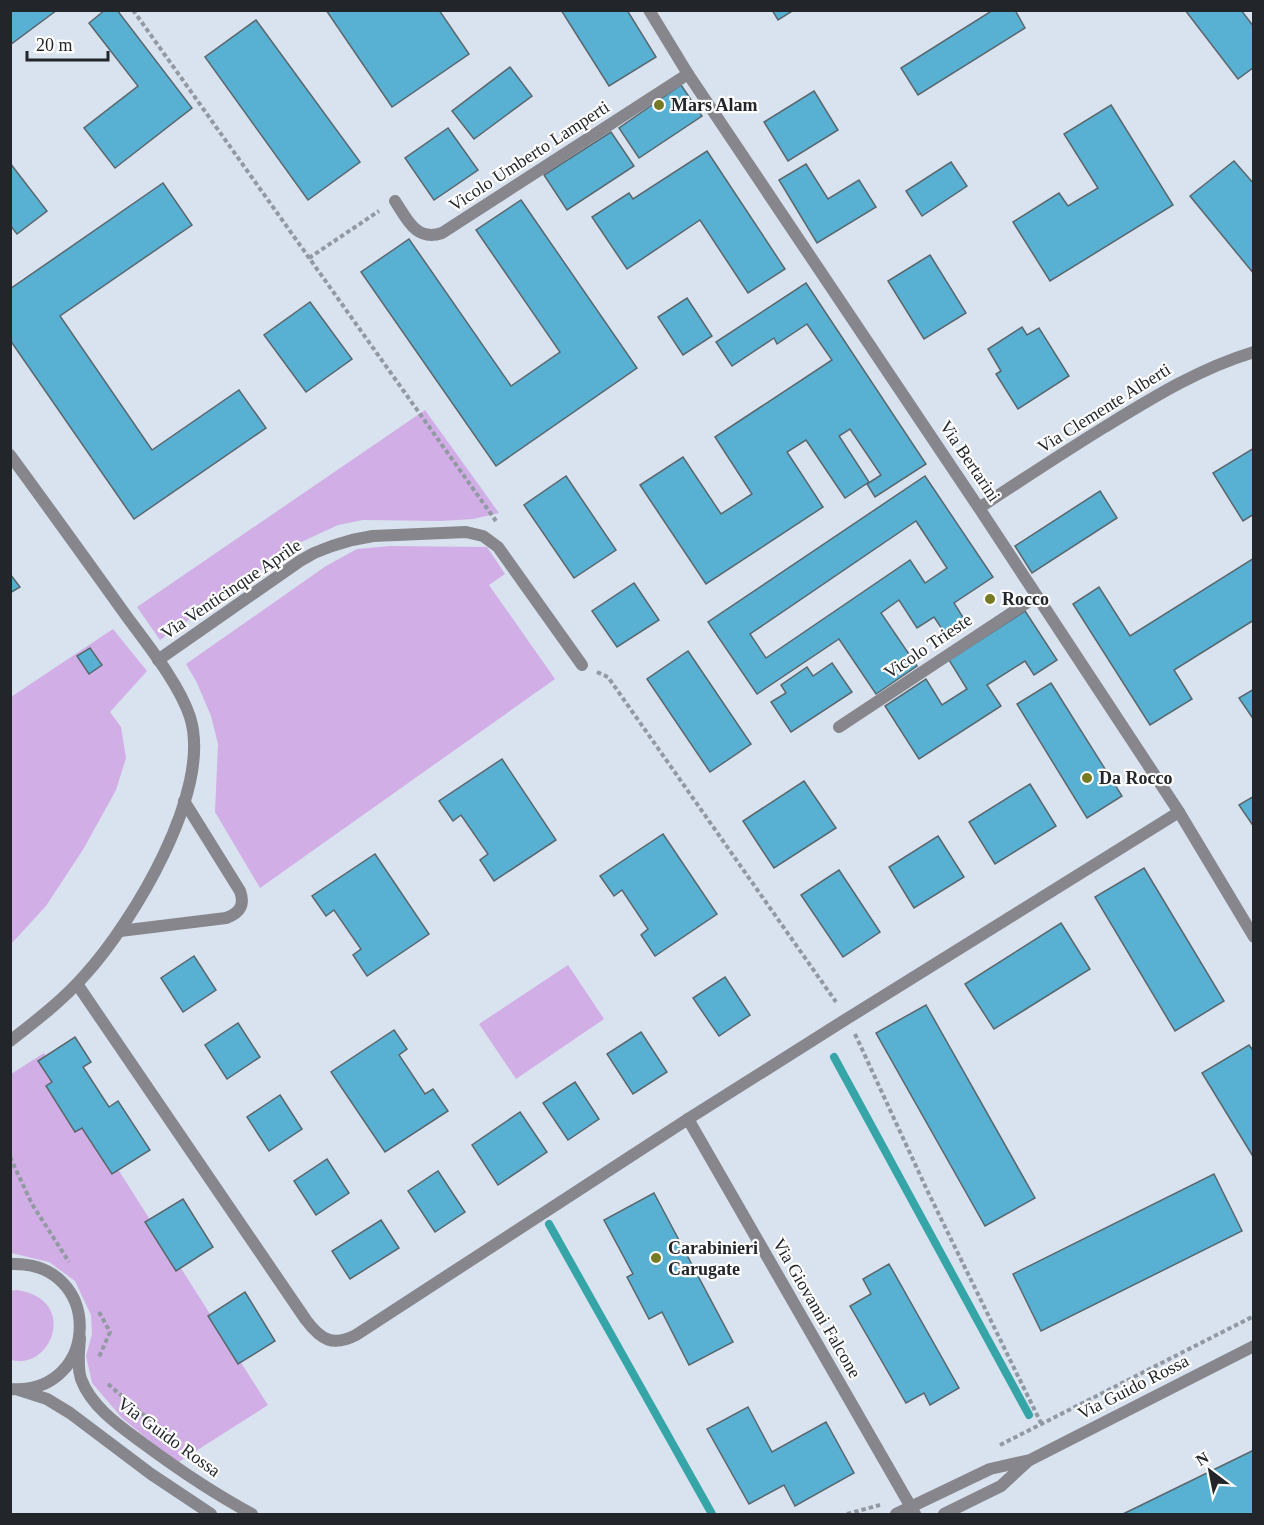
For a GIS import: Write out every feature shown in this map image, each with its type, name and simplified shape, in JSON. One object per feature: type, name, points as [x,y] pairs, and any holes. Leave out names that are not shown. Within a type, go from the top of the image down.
[{"type":"street","name":"Via Bertarini","points":[[649,10],[688,74],[979,508],[1179,812],[1254,937]]},
{"type":"street","name":"Vicolo Umberto Lamperti","points":[[395,201],[419,232],[426,235],[442,233],[688,74]]},
{"type":"street","name":"Via Clemente Alberti","points":[[979,508],[1170,387],[1216,364],[1254,352]]},
{"type":"street","name":"Via Venticinque Aprile","points":[[10,455],[158,660],[183,702],[192,726],[194,745],[184,801],[160,862],[138,903],[120,931],[77,984],[42,1017],[10,1041]]},
{"type":"street","name":"Via Venticinque Aprile","points":[[158,660],[314,553],[352,540],[373,536],[457,532],[477,534],[498,547],[582,665]]},
{"type":"street","name":"Vicolo Trieste","points":[[839,727],[1037,596]]},
{"type":"street","points":[[120,931],[226,918],[241,908],[243,902],[240,891],[184,801]]},
{"type":"street","points":[[77,984],[306,1320],[321,1336],[335,1342],[356,1335],[688,1119],[1179,812]]},
{"type":"street","name":"Via Giovanni Falcone","points":[[688,1119],[913,1511]]},
{"type":"street","name":"Via Guido Rossa","points":[[10,1264],[41,1268],[67,1287],[77,1306],[81,1327],[79,1370],[82,1380],[94,1401],[106,1414],[189,1477],[252,1515]]},
{"type":"street","points":[[15,1390],[43,1384],[63,1370],[71,1360],[80,1338]]},
{"type":"street","name":"Via Guido Rossa","points":[[944,1515],[1001,1486],[1030,1460],[1254,1346]]},
{"type":"street","points":[[15,1390],[46,1399],[59,1406],[211,1515]]},
{"type":"street","name":"Via Guido Rossa","points":[[896,1515],[913,1511],[990,1468],[1030,1460]]},
{"type":"path","points":[[133,10],[496,521]]},
{"type":"path","points":[[309,258],[395,201]]},
{"type":"path","points":[[582,665],[608,677]]},
{"type":"path","points":[[601,667],[848,1018],[922,1179],[1041,1423],[1254,1316]]},
{"type":"path","points":[[10,1157],[32,1204],[75,1270]]},
{"type":"path","points":[[95,1306],[110,1332],[98,1362]]},
{"type":"path","points":[[102,1379],[155,1425]]},
{"type":"path","points":[[848,1515],[883,1504]]},
{"type":"shaded area","points":[[425,410],[499,513],[473,519],[363,520],[338,525],[297,544],[160,640],[137,607]]},
{"type":"shaded area","points":[[390,546],[487,547],[505,574],[489,585],[555,679],[260,888],[215,812],[218,744],[211,716],[186,664],[326,566],[357,549]]},
{"type":"shaded area","points":[[113,629],[147,671],[110,712],[121,727],[126,758],[116,790],[84,848],[46,906],[11,944],[11,697]]},
{"type":"shaded area","points":[[568,965],[604,1019],[516,1079],[479,1024]]},
{"type":"shaded area","points":[[44,1053],[268,1405],[177,1463],[122,1418],[92,1383],[86,1356],[92,1334],[91,1315],[75,1281],[49,1262],[11,1253],[11,1074]]},
{"type":"shaded area","points":[[17,1290],[36,1296],[48,1306],[53,1319],[53,1332],[47,1345],[38,1355],[26,1361],[11,1360],[10,1291]]},
{"type":"building","points":[[10,10],[57,10],[10,45]]},
{"type":"building","points":[[105,10],[117,10],[192,108],[115,168],[84,128],[138,86],[89,23]]},
{"type":"building","points":[[326,10],[439,10],[469,54],[392,107]]},
{"type":"building","points":[[561,10],[627,10],[656,57],[609,86]]},
{"type":"building","points":[[772,10],[794,10],[778,20]]},
{"type":"building","points":[[993,10],[1015,10],[1025,28],[918,95],[901,68]]},
{"type":"building","points":[[1185,10],[1241,10],[1254,27],[1254,67],[1238,79]]},
{"type":"building","points":[[256,20],[360,162],[308,200],[205,57]]},
{"type":"building","points":[[510,67],[532,96],[474,139],[452,111]]},
{"type":"building","points":[[681,85],[702,116],[639,158],[619,128]]},
{"type":"building","points":[[814,91],[838,130],[788,161],[764,122]]},
{"type":"building","points":[[1111,105],[1173,205],[1050,281],[1013,222],[1059,193],[1068,206],[1098,188],[1064,134]]},
{"type":"building","points":[[448,128],[478,170],[434,200],[405,158]]},
{"type":"building","points":[[611,132],[634,166],[567,210],[544,175]]},
{"type":"building","points":[[707,151],[785,269],[748,293],[700,220],[627,269],[592,217],[629,193],[633,199]]},
{"type":"building","points":[[1234,161],[1254,184],[1254,274],[1190,196]]},
{"type":"building","points":[[951,162],[967,186],[922,216],[906,191]]},
{"type":"building","points":[[10,163],[47,211],[17,234],[10,225]]},
{"type":"building","points":[[806,164],[828,199],[859,180],[876,207],[817,243],[779,180]]},
{"type":"building","points":[[163,183],[192,225],[60,316],[152,450],[239,390],[266,428],[134,519],[10,340],[10,289]]},
{"type":"building","points":[[521,200],[637,368],[496,466],[361,272],[409,239],[511,386],[560,352],[476,230]]},
{"type":"building","points":[[930,255],[966,313],[924,339],[888,281]]},
{"type":"building","points":[[806,283],[926,464],[875,497],[867,484],[881,475],[850,429],[839,436],[869,482],[845,498],[806,440],[787,452],[823,507],[706,584],[640,485],[683,457],[721,514],[752,494],[715,437],[832,360],[807,324],[777,344],[774,338],[732,366],[716,342]]},
{"type":"building","points":[[687,298],[712,336],[683,355],[658,317]]},
{"type":"building","points":[[310,302],[352,359],[306,392],[264,335]]},
{"type":"building","points":[[1022,327],[1027,335],[1039,328],[1069,376],[1018,409],[996,374],[1001,371],[988,349]]},
{"type":"building","points":[[1254,448],[1254,514],[1243,521],[1213,473]]},
{"type":"building","points":[[566,476],[616,550],[574,578],[524,505]]},
{"type":"building","points":[[925,476],[993,577],[954,603],[964,619],[944,632],[934,617],[917,628],[899,600],[881,613],[917,666],[876,694],[839,639],[757,694],[708,622]],"holes":[[[916,521],[947,568],[925,583],[910,560],[766,658],[750,634]]]},
{"type":"building","points":[[1100,491],[1117,518],[1032,573],[1015,546]]},
{"type":"building","points":[[1254,558],[1254,620],[1174,670],[1192,699],[1150,725],[1073,604],[1099,587],[1130,636]]},
{"type":"building","points":[[10,574],[20,587],[10,593]]},
{"type":"building","points":[[634,583],[659,620],[617,647],[592,611]]},
{"type":"building","points":[[1025,611],[1057,660],[1034,675],[1025,661],[987,685],[1001,706],[919,759],[885,706],[926,679],[942,705],[967,689],[949,660]]},
{"type":"building","points":[[90,648],[102,665],[89,674],[77,656]]},
{"type":"building","points":[[688,651],[751,744],[710,772],[647,679]]},
{"type":"building","points":[[832,663],[852,692],[791,732],[771,702],[786,693],[781,685],[807,667],[813,676]]},
{"type":"building","points":[[1051,683],[1122,796],[1087,818],[1017,704]]},
{"type":"building","points":[[1254,689],[1254,720],[1239,698]]},
{"type":"building","points":[[502,759],[556,840],[494,881],[480,860],[488,854],[461,815],[453,821],[439,801]]},
{"type":"building","points":[[804,781],[836,828],[774,868],[743,821]]},
{"type":"building","points":[[1030,784],[1056,826],[995,864],[969,822]]},
{"type":"building","points":[[1254,796],[1254,827],[1239,805]]},
{"type":"building","points":[[663,834],[717,914],[655,956],[641,935],[648,929],[622,890],[614,896],[600,876]]},
{"type":"building","points":[[938,836],[964,877],[914,908],[889,867]]},
{"type":"building","points":[[375,854],[429,934],[367,976],[353,955],[361,949],[334,910],[326,916],[312,896]]},
{"type":"building","points":[[1144,868],[1224,1001],[1175,1031],[1095,897]]},
{"type":"building","points":[[839,870],[880,932],[843,957],[801,895]]},
{"type":"building","points":[[1061,923],[1090,969],[994,1029],[965,984]]},
{"type":"building","points":[[194,956],[216,990],[183,1012],[161,978]]},
{"type":"building","points":[[725,977],[750,1015],[719,1036],[693,998]]},
{"type":"building","points":[[926,1005],[1035,1198],[985,1226],[876,1033]]},
{"type":"building","points":[[238,1023],[260,1057],[227,1079],[205,1045]]},
{"type":"building","points":[[394,1030],[407,1049],[399,1055],[425,1094],[433,1089],[448,1111],[385,1152],[331,1072]]},
{"type":"building","points":[[641,1032],[667,1072],[633,1094],[607,1054]]},
{"type":"building","points":[[75,1037],[91,1062],[83,1067],[109,1107],[118,1101],[150,1150],[112,1174],[82,1128],[75,1132],[46,1086],[52,1082],[38,1061]]},
{"type":"building","points":[[1249,1045],[1254,1052],[1254,1158],[1202,1073]]},
{"type":"building","points":[[575,1082],[599,1119],[568,1140],[543,1103]]},
{"type":"building","points":[[280,1095],[302,1129],[269,1151],[247,1117]]},
{"type":"building","points":[[520,1112],[547,1152],[498,1185],[472,1145]]},
{"type":"building","points":[[327,1159],[349,1193],[316,1215],[294,1181]]},
{"type":"building","points":[[438,1171],[465,1212],[435,1232],[408,1191]]},
{"type":"building","points":[[1214,1174],[1242,1231],[1041,1331],[1013,1274]]},
{"type":"building","points":[[654,1193],[733,1342],[689,1365],[662,1312],[649,1319],[627,1277],[633,1274],[604,1220]]},
{"type":"building","points":[[183,1199],[213,1247],[176,1271],[145,1222]]},
{"type":"building","points":[[381,1220],[399,1248],[350,1279],[332,1251]]},
{"type":"building","points":[[889,1264],[959,1388],[930,1405],[924,1393],[906,1403],[850,1306],[871,1294],[863,1279]]},
{"type":"building","points":[[245,1292],[275,1341],[238,1364],[208,1316]]},
{"type":"building","points":[[748,1407],[772,1452],[826,1422],[854,1473],[795,1506],[784,1485],[749,1504],[707,1429]]},
{"type":"building","points":[[1254,1450],[1254,1514],[1123,1514]]},
{"type":"waterway","points":[[834,1057],[1029,1415]]},
{"type":"waterway","points":[[549,1224],[712,1514]]},
{"type":"place","name":"Mars Alam","points":[[659,105]]},
{"type":"place","name":"Rocco","points":[[990,599]]},
{"type":"place","name":"Da Rocco","points":[[1087,778]]},
{"type":"place","name":"Carabinieri Carugate","points":[[656,1258]]}]
